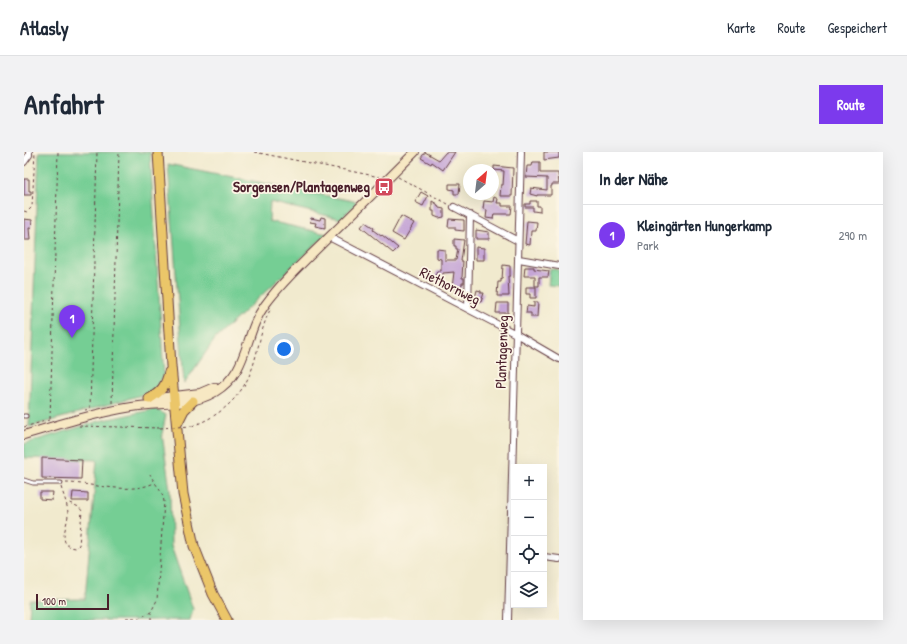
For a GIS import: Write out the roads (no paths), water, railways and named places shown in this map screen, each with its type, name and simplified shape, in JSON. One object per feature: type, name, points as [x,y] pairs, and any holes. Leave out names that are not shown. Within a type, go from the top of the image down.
[{"type":"main road","points":[[158,152],[171,366],[183,494],[194,546],[213,594],[227,620]]},
{"type":"main road","points":[[176,424],[184,410],[193,401],[215,392],[227,383],[236,373],[246,351],[257,317],[276,290],[415,152]]},
{"type":"main road","points":[[24,435],[51,423],[200,393],[213,388],[225,380],[234,371],[246,351]]},
{"type":"main road","points":[[114,410],[149,399],[158,394],[164,388],[171,366]]},
{"type":"main road","points":[[149,399],[193,401]]},
{"type":"street","points":[[24,162],[29,155],[29,152]]},
{"type":"street","name":"Plantagenweg","points":[[512,536],[521,152]]},
{"type":"street","points":[[454,207],[518,241]]},
{"type":"street","points":[[468,310],[470,215]]},
{"type":"street","name":"Riethornweg","points":[[329,238],[516,334],[559,358]]},
{"type":"street","points":[[519,259],[559,266]]},
{"type":"street","points":[[547,557],[559,559]]},
{"type":"street","name":"Plantagenweg","points":[[508,620],[511,570]]},
{"type":"lane","points":[[24,480],[33,483],[61,483]]},
{"type":"place","name":"Sorgensen/Plantagenweg","points":[[384,187]]},
{"type":"place","name":"Kleingärten Hungerkamp","points":[[72,338]]}]
